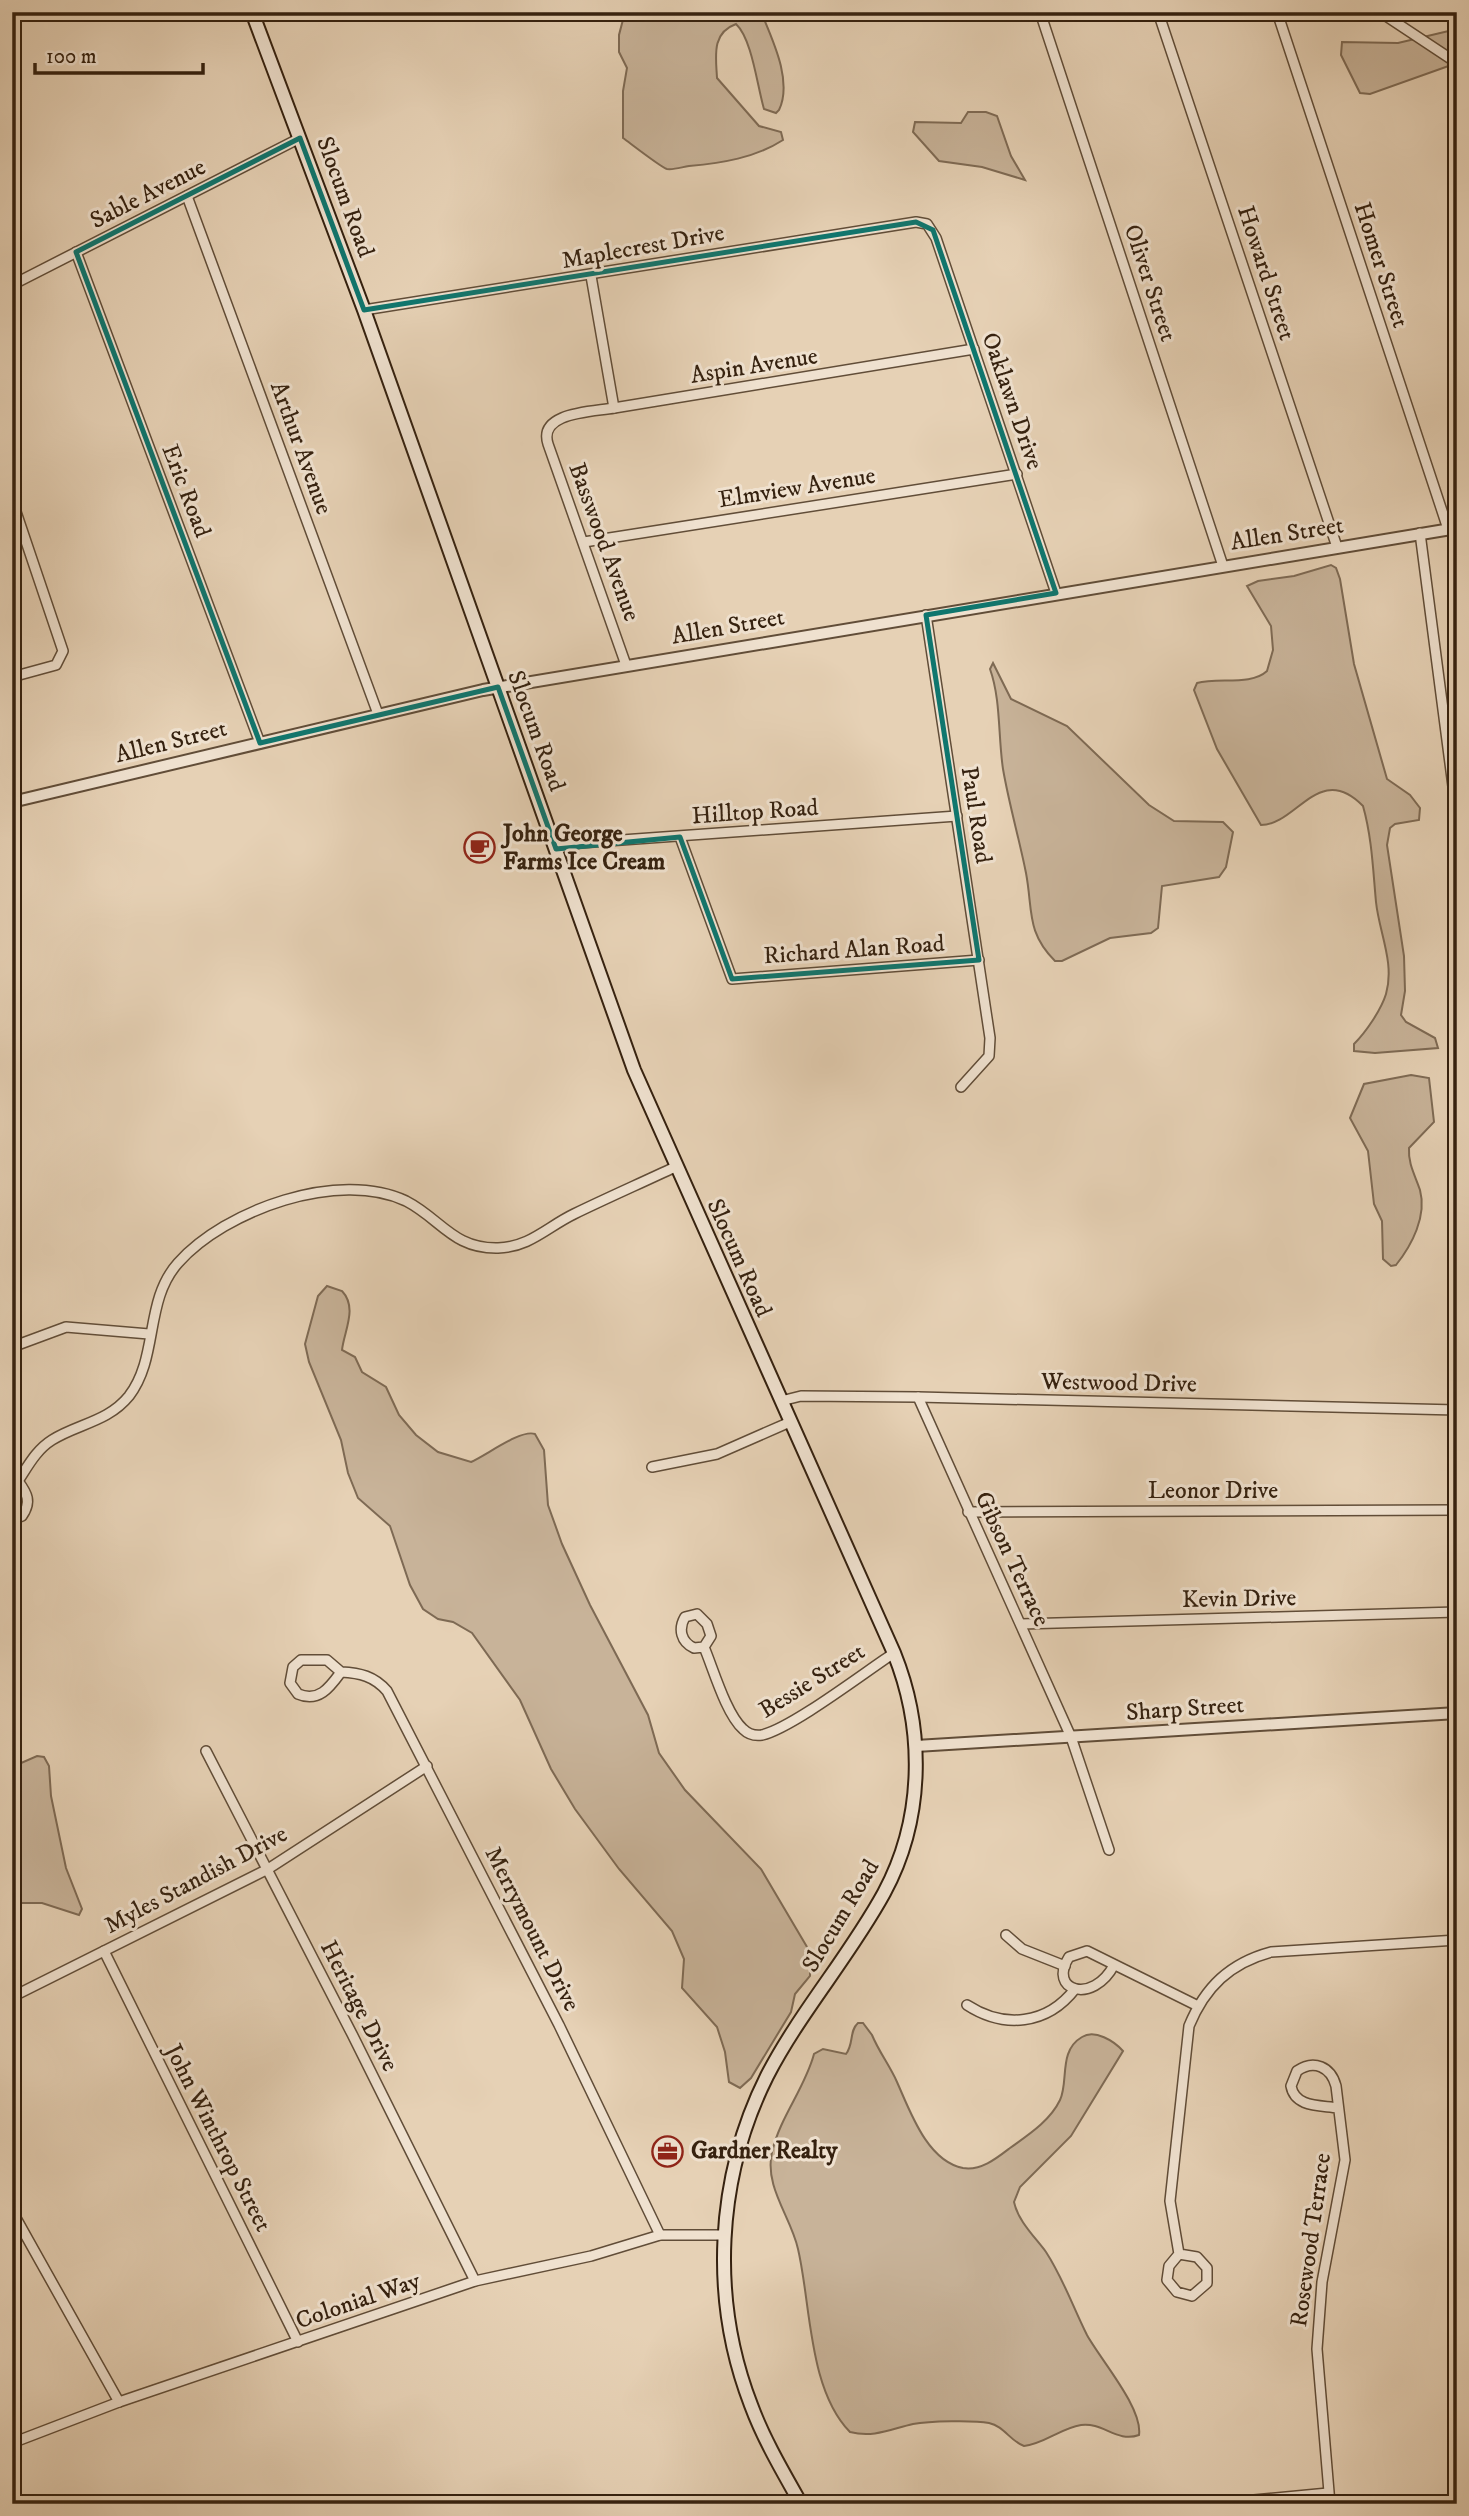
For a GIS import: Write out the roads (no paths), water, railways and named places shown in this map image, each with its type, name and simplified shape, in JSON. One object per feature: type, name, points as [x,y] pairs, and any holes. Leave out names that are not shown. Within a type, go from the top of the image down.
[{"type":"main road","name":"Slocum Road","points":[[252,12],[364,310],[634,1070],[894,1653],[909,1700],[916,1746],[910,1818],[897,1864],[877,1905],[781,2052],[758,2097],[737,2159],[725,2235],[725,2295],[737,2364],[763,2436],[801,2504]]},
{"type":"street","name":"Oliver Street","points":[[1040,12],[1223,566]]},
{"type":"street","name":"Howard Street","points":[[1158,12],[1337,547]]},
{"type":"street","name":"Homer Street","points":[[1277,12],[1452,528]]},
{"type":"street","points":[[1380,12],[1457,63]]},
{"type":"street","name":"Sable Avenue","points":[[12,285],[300,138]]},
{"type":"street","name":"Arthur Avenue","points":[[187,196],[379,714]]},
{"type":"street","name":"Maplecrest Drive","points":[[364,310],[591,276],[916,222],[927,223]]},
{"type":"street","name":"Oaklawn Drive","points":[[927,223],[936,238],[1056,593]]},
{"type":"street","name":"Eric Road","points":[[76,252],[260,743]]},
{"type":"street","points":[[591,276],[614,408]]},
{"type":"street","name":"Aspin Avenue","points":[[545,432],[550,424],[565,417],[974,349]]},
{"type":"street","name":"Basswood Avenue","points":[[545,432],[626,665]]},
{"type":"street","name":"Elmview Avenue","points":[[584,542],[1017,474]]},
{"type":"street","points":[[12,500],[63,651],[56,664],[12,677]]},
{"type":"street","name":"Allen Street","points":[[12,802],[498,687],[1452,528]]},
{"type":"street","points":[[1420,533],[1457,817]]},
{"type":"street","name":"Paul Road","points":[[926,615],[989,1021],[989,1056],[961,1087]]},
{"type":"street","name":"Hilltop Road","points":[[556,849],[580,843],[957,816]]},
{"type":"street","name":"Richard Alan Road","points":[[680,837],[732,979],[979,960]]},
{"type":"street","points":[[12,1520],[22,1516],[28,1503],[26,1491],[15,1482],[33,1457],[50,1441],[100,1419],[128,1396],[143,1367],[158,1297],[176,1265],[212,1232],[253,1212],[335,1189],[375,1191],[413,1205],[466,1244],[510,1247],[534,1240],[575,1213],[675,1167]]},
{"type":"street","points":[[12,1347],[66,1327],[149,1334]]},
{"type":"street","name":"Westwood Drive","points":[[781,1401],[801,1396],[918,1397],[1457,1410]]},
{"type":"street","name":"Gibson Terrace","points":[[918,1397],[1071,1737],[1109,1850]]},
{"type":"street","points":[[652,1467],[717,1454],[790,1422]]},
{"type":"street","name":"Leonor Drive","points":[[968,1512],[1457,1510]]},
{"type":"street","name":"Kevin Drive","points":[[1021,1624],[1457,1612]]},
{"type":"street","name":"Bessie Street","points":[[704,1647],[735,1719],[749,1734],[762,1735],[894,1653]]},
{"type":"street","name":"Merrymount Drive","points":[[341,1672],[328,1689],[313,1697],[298,1694],[290,1683],[293,1667],[301,1660],[327,1660],[341,1672],[364,1674],[381,1684],[398,1709],[559,2025],[660,2235]]},
{"type":"street","name":"Sharp Street","points":[[916,1746],[1457,1713]]},
{"type":"street","name":"Heritage Drive","points":[[206,1751],[475,2281]]},
{"type":"street","name":"Myles Standish Drive","points":[[12,1997],[268,1869],[427,1766]]},
{"type":"street","points":[[1006,1935],[1022,1949],[1065,1966]]},
{"type":"street","points":[[1179,2254],[1198,2257],[1207,2268],[1207,2283],[1192,2296],[1177,2292],[1167,2280],[1169,2266],[1179,2254],[1170,2202],[1186,2045],[1198,2006],[1214,1984],[1249,1958],[1308,1949],[1457,1940]]},
{"type":"street","name":"John Winthrop Street","points":[[104,1951],[298,2342]]},
{"type":"street","points":[[1075,1989],[1065,1981],[1065,1966],[1069,1957],[1083,1951],[1095,1953],[1198,2006]]},
{"type":"street","points":[[967,2005],[981,2014],[996,2018],[1033,2018],[1056,2010],[1075,1989],[1096,1987],[1107,1977],[1114,1965]]},
{"type":"street","name":"Rosewood Terrace","points":[[1329,2504],[1319,2387],[1318,2319],[1327,2245],[1345,2160],[1336,2086],[1327,2069],[1308,2065],[1297,2071],[1291,2086],[1296,2098],[1307,2104],[1338,2108]]},
{"type":"street","points":[[12,2211],[119,2402]]},
{"type":"street","name":"Colonial Way","points":[[12,2442],[119,2402],[475,2281],[591,2256],[660,2235],[725,2235]]},
{"type":"street","points":[[1211,2504],[1328,2493]]},
{"type":"place","name":"John George Farms Ice Cream","points":[[480,848]]},
{"type":"place","name":"Gardner Realty","points":[[668,2151]]}]
